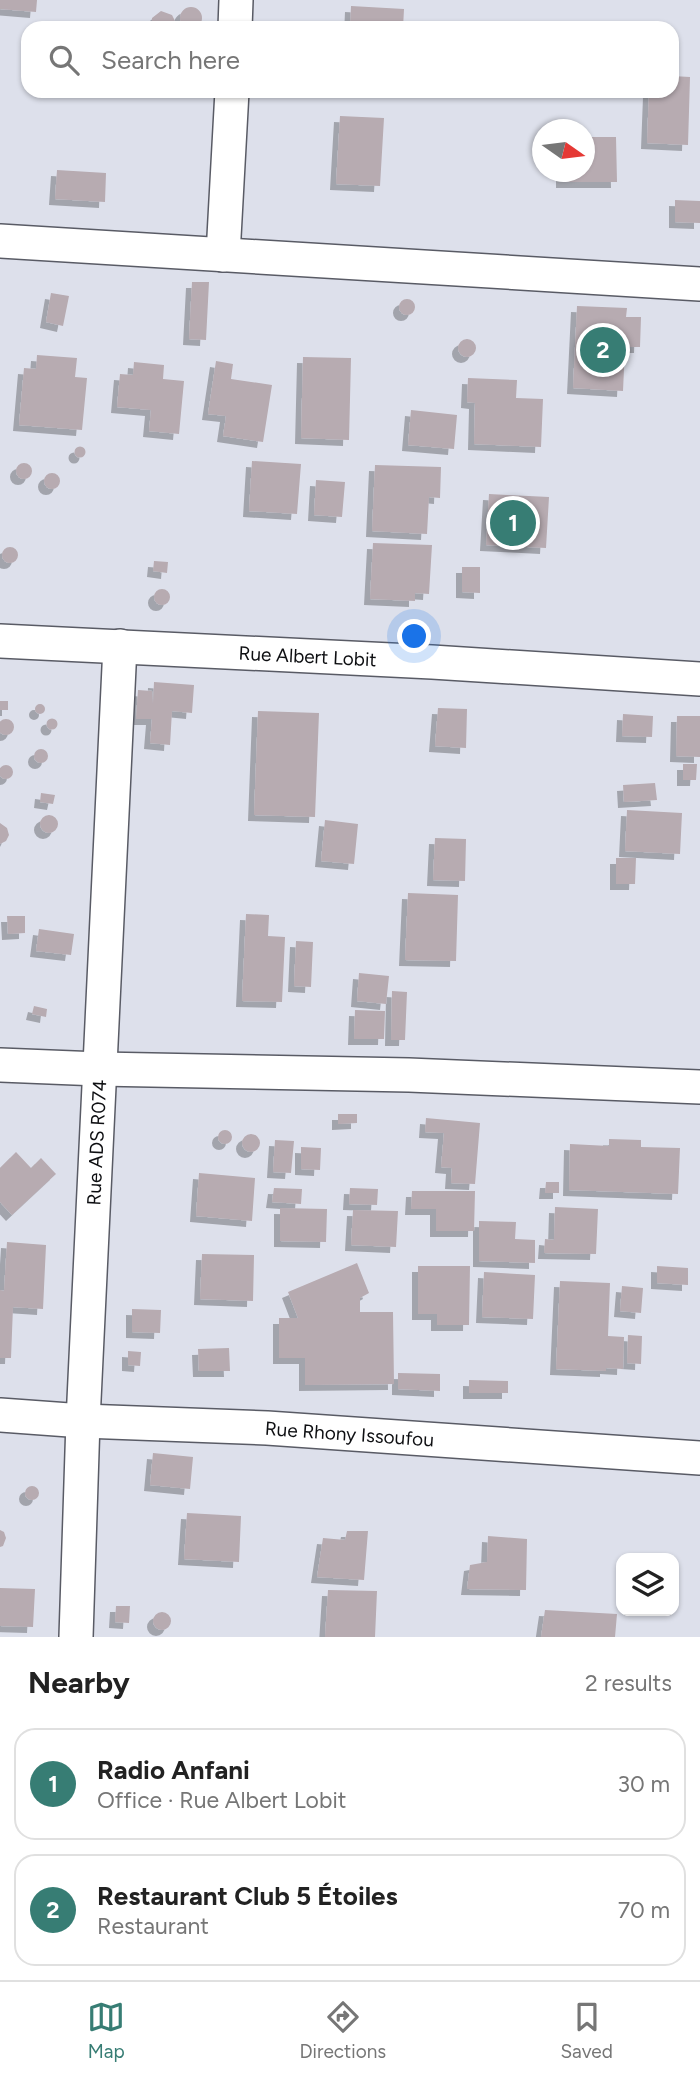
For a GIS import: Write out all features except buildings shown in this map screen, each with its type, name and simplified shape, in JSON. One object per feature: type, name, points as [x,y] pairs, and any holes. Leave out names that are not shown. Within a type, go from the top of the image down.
[{"type":"street","points":[[235,21],[236,0]]},
{"type":"street","points":[[223,254],[232,98]]},
{"type":"street","points":[[0,241],[700,284]]},
{"type":"street","name":"Rue Albert Lobit","points":[[0,641],[432,662],[700,679]]},
{"type":"street","name":"Rue ADS R074","points":[[76,1637],[83,1421],[120,646]]},
{"type":"street","points":[[0,1065],[409,1075],[700,1087]]},
{"type":"street","name":"Rue Rhony Issoufou","points":[[0,1415],[267,1428],[700,1458]]},
{"type":"place","name":"Restaurant Club 5 Étoiles","points":[[603,350]]},
{"type":"place","name":"Radio Anfani","points":[[513,523]]}]
